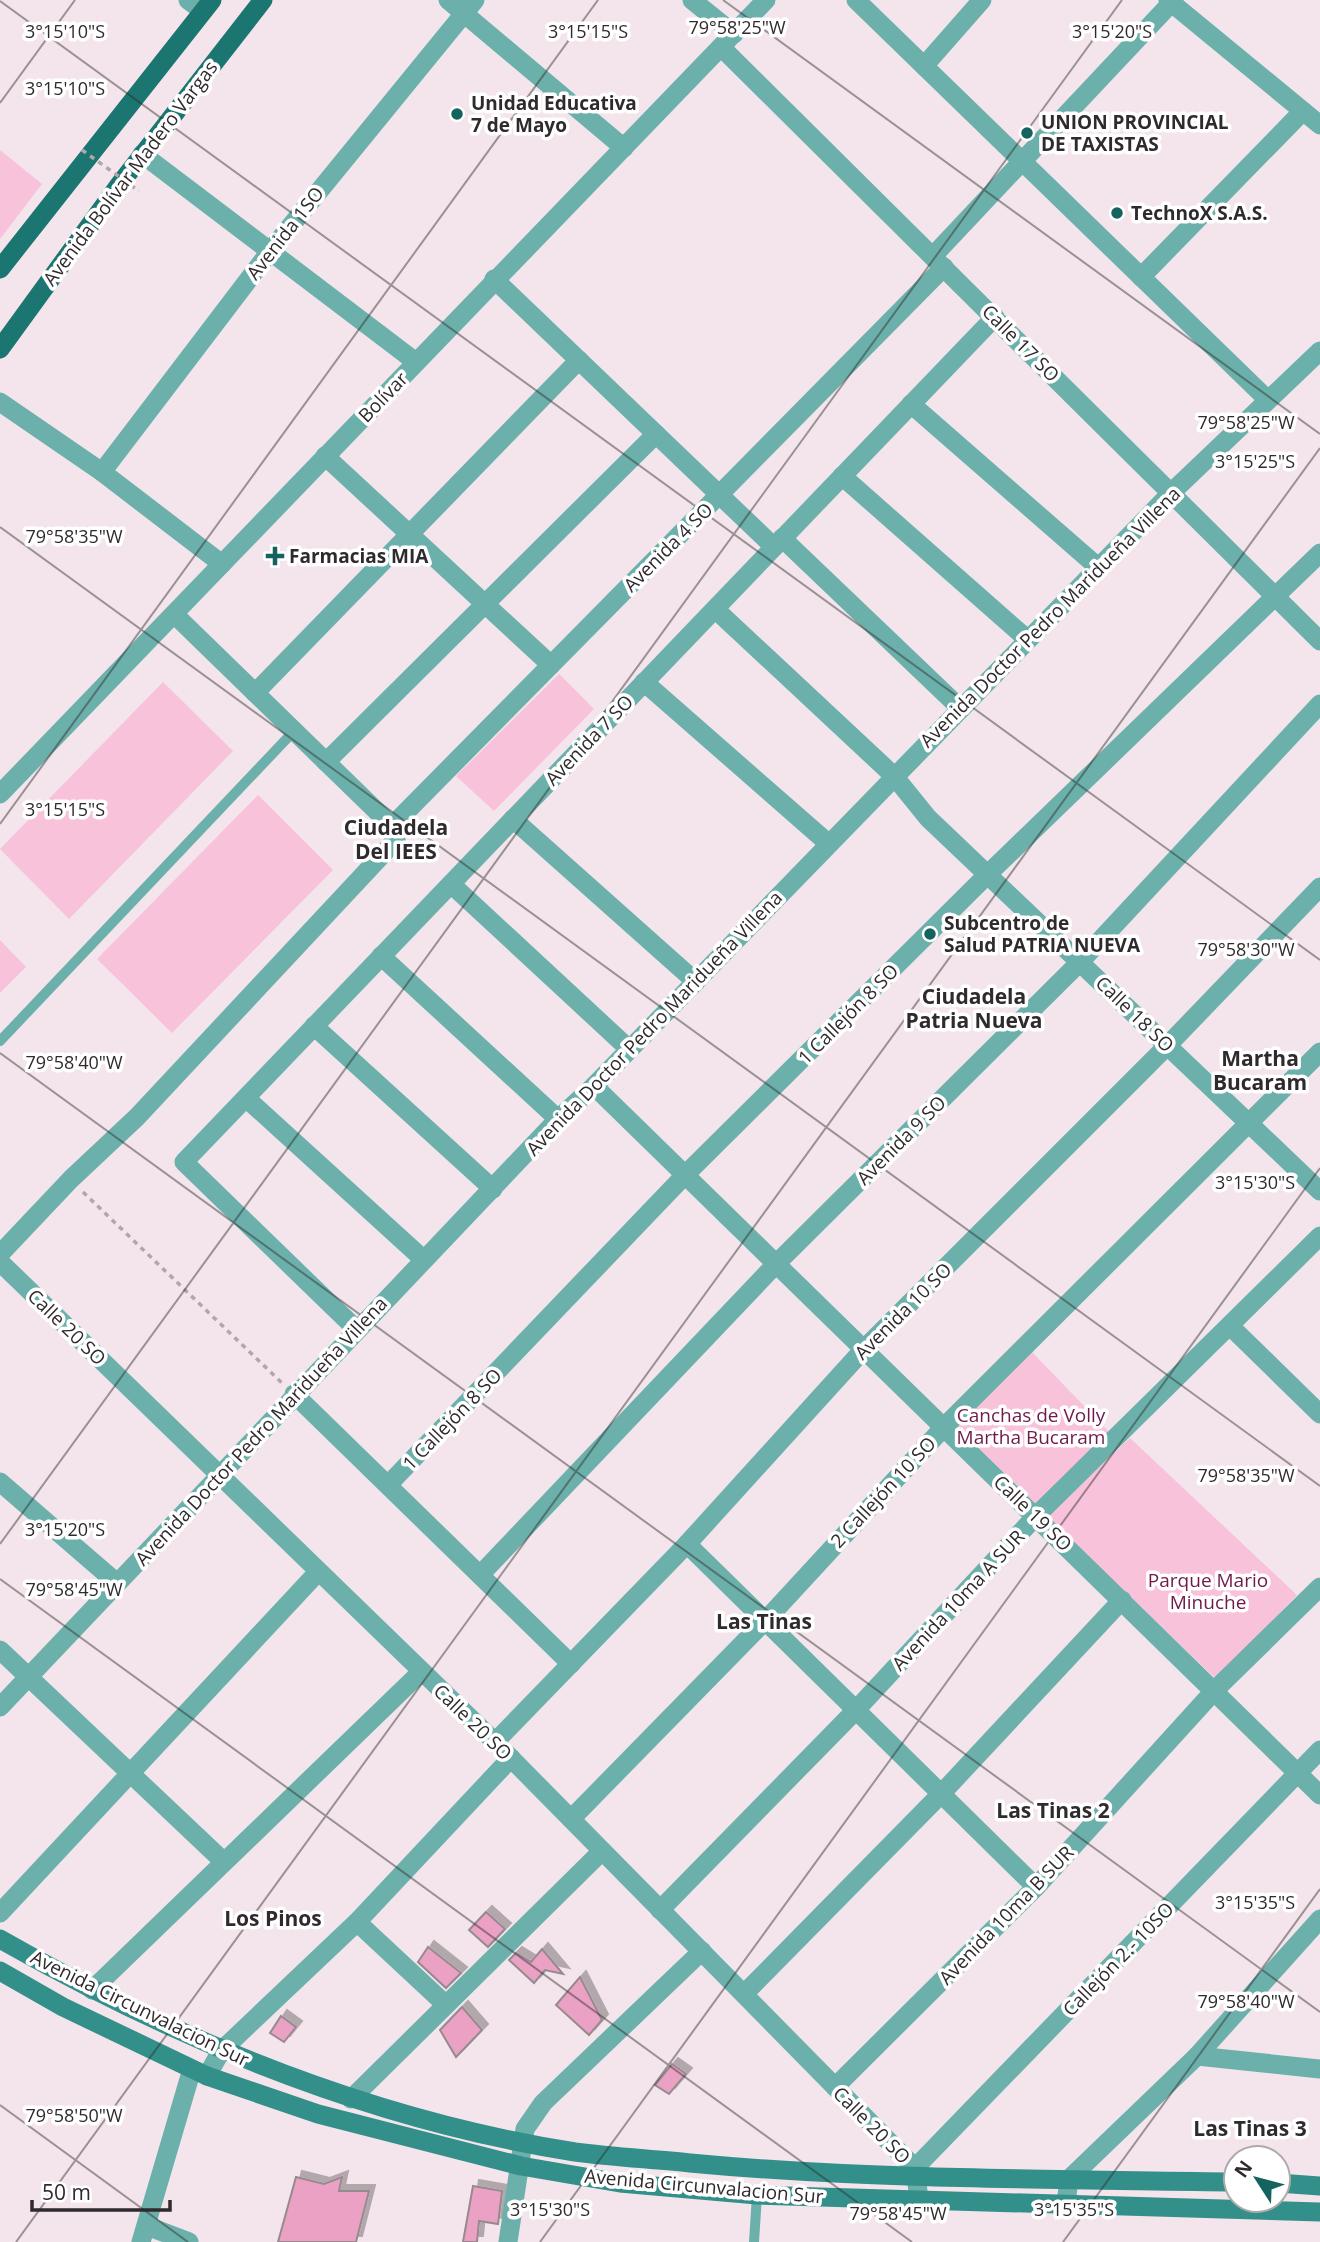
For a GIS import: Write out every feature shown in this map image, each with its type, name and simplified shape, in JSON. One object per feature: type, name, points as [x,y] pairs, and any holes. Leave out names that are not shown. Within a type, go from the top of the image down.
[{"type":"main road","name":"Avenida Bolívar Madero Vargas","points":[[0,349],[142,154],[263,0]]},
{"type":"main road","name":"Avenida Bolívar Madero Vargas","points":[[0,269],[201,4]]},
{"type":"main road","name":"Avenida Circunvalacion Sur","points":[[0,1939],[92,1990],[221,2050],[351,2099],[522,2142],[578,2152],[758,2169],[1222,2182]]},
{"type":"main road","name":"Avenida Circunvalacion Sur","points":[[0,1971],[63,2007],[200,2072],[318,2114],[522,2166],[620,2183],[757,2195],[1066,2204],[1222,2205]]},
{"type":"main road","points":[[1292,2184],[1320,2186]]},
{"type":"main road","name":"Avenida Circunvalacion Sur","points":[[1292,2208],[1320,2212]]},
{"type":"street","name":"Calle 17 SO","points":[[692,0],[727,41],[938,262],[1320,641]]},
{"type":"street","name":"Bolívar","points":[[2,788],[174,614],[494,279],[766,0]]},
{"type":"street","points":[[856,0],[1268,400]]},
{"type":"street","points":[[924,66],[982,0]]},
{"type":"street","points":[[1171,1],[1320,125]]},
{"type":"street","name":"Avenida 4 SO","points":[[0,1254],[71,1179],[137,1117],[394,833],[551,665],[719,495],[938,262],[1022,161],[1171,1]]},
{"type":"street","points":[[462,4],[624,148]]},
{"type":"street","name":"Avenida 1SO","points":[[102,472],[462,4]]},
{"type":"street","points":[[1142,277],[1303,111]]},
{"type":"street","points":[[142,154],[416,362]]},
{"type":"street","points":[[494,279],[719,495],[778,543],[960,708]]},
{"type":"street","name":"Avenida 7 SO","points":[[356,1329],[184,1162],[995,317]]},
{"type":"street","name":"Avenida Doctor Pedro Maridueña Villena","points":[[0,1707],[294,1394],[558,1119],[696,982],[1172,492],[1320,351]]},
{"type":"street","points":[[255,693],[412,535],[579,360]]},
{"type":"street","points":[[0,402],[102,472],[222,564]]},
{"type":"street","points":[[911,404],[1099,568]]},
{"type":"street","points":[[326,762],[656,434]]},
{"type":"street","points":[[325,456],[551,665]]},
{"type":"street","points":[[842,476],[1027,639]]},
{"type":"street","name":"1 Callejón 8 SO","points":[[388,1485],[685,1175],[988,874],[1320,553]]},
{"type":"street","name":"Calle 18 SO","points":[[715,609],[894,776],[928,818],[1320,1191]]},
{"type":"street","points":[[174,614],[326,762],[394,833]]},
{"type":"street","points":[[644,682],[829,844]]},
{"type":"street","name":"Avenida 9 SO","points":[[480,1575],[776,1264],[1080,962],[1320,704]]},
{"type":"street","points":[[513,819],[696,982]]},
{"type":"street","points":[[451,884],[628,1048]]},
{"type":"street","name":"Avenida 10 SO","points":[[495,1742],[687,1544],[864,1349],[1168,1045],[1320,887]]},
{"type":"street","points":[[381,956],[558,1119]]},
{"type":"street","points":[[314,1026],[493,1189]]},
{"type":"street","name":"2 Callejón 10 SO","points":[[571,1819],[764,1622],[944,1427],[1320,1052]]},
{"type":"street","name":"Calle 19 SO","points":[[594,1086],[1320,1795]]},
{"type":"street","points":[[246,1098],[423,1259]]},
{"type":"street","name":"Avenida 10ma A SUR","points":[[660,1909],[855,1711],[1036,1516],[1231,1327],[1320,1236]]},
{"type":"street","name":"Calle 20 SO","points":[[0,1262],[495,1742],[702,1951],[916,2172],[919,2199]]},
{"type":"street","points":[[1231,1327],[1319,1412]]},
{"type":"street","points":[[294,1394],[571,1664]]},
{"type":"street","points":[[0,1482],[117,1583]]},
{"type":"street","points":[[687,1544],[1036,1887]]},
{"type":"street","points":[[0,1913],[318,1572]]},
{"type":"street","name":"Avenida 10ma B SUR","points":[[835,2087],[1036,1887],[1215,1690],[1320,1587]]},
{"type":"street","points":[[744,1994],[941,1794],[1122,1600]]},
{"type":"street","points":[[0,1650],[223,1861]]},
{"type":"street","points":[[92,1990],[421,1672]]},
{"type":"street","name":"Callejón 2.- 10SO","points":[[916,2172],[1320,1750]]},
{"type":"street","points":[[190,2242],[144,2234],[200,2072],[357,1922],[511,1758]]},
{"type":"street","points":[[351,2099],[444,2004],[602,1851]]},
{"type":"street","points":[[1066,2204],[1069,2179],[1198,2056],[1320,1919]]},
{"type":"street","points":[[357,1922],[444,2004]]},
{"type":"street","points":[[508,2242],[522,2166],[525,2129],[543,2103],[702,1951]]},
{"type":"street","points":[[1198,2056],[1320,2069]]},
{"type":"lane","points":[[0,1041],[294,731]]},
{"type":"lane","points":[[754,2242],[757,2195]]},
{"type":"path","points":[[82,150],[139,191]]},
{"type":"path","points":[[71,1179],[294,1394]]},
{"type":"green space","points":[[0,150],[42,184],[0,239]]},
{"type":"green space","points":[[559,674],[594,709],[494,811],[456,776]]},
{"type":"green space","points":[[163,682],[233,751],[69,919],[0,849]]},
{"type":"green space","points":[[258,795],[333,870],[172,1033],[97,959]]},
{"type":"green space","points":[[0,940],[26,967],[0,993]]},
{"type":"green space","name":"Canchas de Volly Martha Bucaram","points":[[1031,1351],[1112,1435],[1037,1506],[956,1428]]},
{"type":"green space","name":"Parque Mario Minuche","points":[[1130,1438],[1297,1595],[1216,1679],[1046,1517]]},
{"type":"building","points":[[486,1912],[505,1929],[488,1947],[469,1930]]},
{"type":"building","points":[[428,1947],[461,1973],[446,1988],[418,1962]]},
{"type":"building","points":[[542,1949],[563,1974],[545,1970],[534,1983],[509,1960],[516,1953],[531,1962]]},
{"type":"building","points":[[580,1977],[602,2020],[589,2035],[556,2005]]},
{"type":"building","points":[[462,2007],[482,2030],[456,2057],[440,2030]]},
{"type":"building","points":[[281,2016],[296,2027],[284,2042],[270,2033]]},
{"type":"building","points":[[672,2064],[686,2074],[669,2094],[655,2085]]},
{"type":"building","points":[[296,2177],[324,2184],[342,2177],[339,2191],[369,2191],[356,2242],[278,2242]]},
{"type":"building","points":[[473,2186],[502,2191],[498,2224],[479,2221],[477,2242],[463,2242]]},
{"type":"place","name":"Unidad Educativa 7 de Mayo","points":[[457,114]]},
{"type":"place","name":"UNION PROVINCIAL DE TAXISTAS","points":[[1027,133]]},
{"type":"place","name":"TechnoX S.A.S.","points":[[1117,213]]},
{"type":"place","name":"Farmacias MIA","points":[[275,556]]},
{"type":"place","name":"Subcentro de Salud PATRIA NUEVA","points":[[930,934]]},
{"type":"district","name":"Ciudadela Del IEES","points":[[396,840]]},
{"type":"district","name":"Ciudadela Patria Nueva","points":[[974,1009]]},
{"type":"district","name":"Martha Bucaram","points":[[1260,1071]]},
{"type":"district","name":"Las Tinas","points":[[764,1622]]},
{"type":"district","name":"Las Tinas 2","points":[[1053,1811]]},
{"type":"district","name":"Los Pinos","points":[[273,1919]]},
{"type":"district","name":"Las Tinas 3","points":[[1250,2129]]}]
